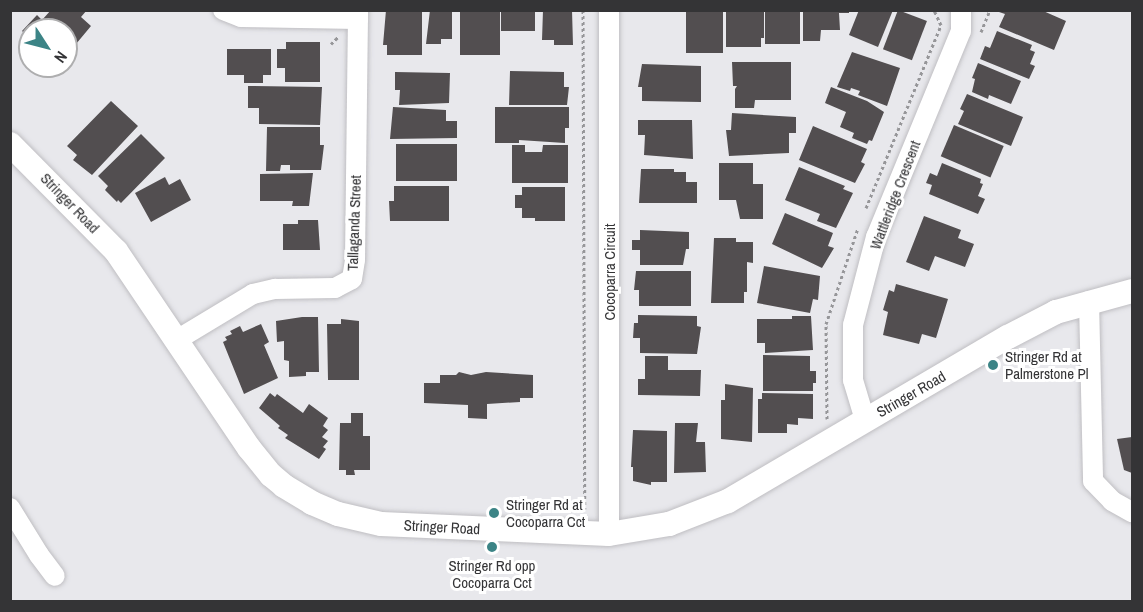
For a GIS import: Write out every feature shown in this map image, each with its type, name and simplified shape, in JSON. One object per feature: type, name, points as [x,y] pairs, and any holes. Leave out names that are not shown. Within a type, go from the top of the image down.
[{"type":"street","points":[[223,10],[241,16],[358,15]]},
{"type":"street","name":"Cocoparra Circuit","points":[[609,10],[609,534]]},
{"type":"street","name":"Wattleridge Crescent","points":[[866,420],[854,380],[853,324],[876,237],[961,32],[963,11]]},
{"type":"street","name":"Tallaganda Street","points":[[175,341],[254,294],[275,289],[335,288],[352,279],[355,260],[358,15]]},
{"type":"street","name":"Stringer Road","points":[[10,144],[116,251],[249,448],[271,475],[291,491],[318,506],[352,518],[381,524],[609,534],[669,524],[698,515],[787,468],[1008,337],[1056,312],[1089,301],[1132,291]]},
{"type":"street","points":[[1089,301],[1093,481],[1112,501],[1132,512]]},
{"type":"street","points":[[10,508],[39,555],[56,576]]},
{"type":"path","points":[[583,10],[585,509]]},
{"type":"path","points":[[981,32],[990,10]]},
{"type":"building","points":[[51,10],[87,10],[81,17],[91,26],[78,42],[78,18],[44,18]]},
{"type":"building","points":[[386,10],[422,10],[422,55],[387,55],[387,45],[383,45]]},
{"type":"building","points":[[430,10],[452,10],[452,39],[441,39],[441,44],[426,44]]},
{"type":"building","points":[[460,10],[500,10],[500,55],[460,55]]},
{"type":"building","points":[[501,10],[535,10],[535,31],[501,31]]},
{"type":"building","points":[[543,10],[572,10],[573,45],[554,45],[554,40],[542,40]]},
{"type":"building","points":[[686,10],[723,10],[723,53],[686,53]]},
{"type":"building","points":[[726,10],[764,11],[764,38],[761,38],[761,47],[726,47]]},
{"type":"building","points":[[765,10],[800,10],[800,44],[765,44]]},
{"type":"building","points":[[803,10],[849,10],[849,13],[839,13],[840,30],[821,30],[820,41],[803,41]]},
{"type":"building","points":[[859,10],[893,10],[878,47],[849,35]]},
{"type":"building","points":[[898,10],[927,21],[912,60],[883,49]]},
{"type":"building","points":[[1041,10],[1066,21],[1054,50],[999,27],[1005,14],[996,11]]},
{"type":"building","points":[[997,31],[1032,45],[1030,50],[1035,52],[1030,64],[1035,66],[1029,79],[980,59],[985,46],[990,48]]},
{"type":"building","points":[[286,42],[320,42],[320,82],[285,82],[285,68],[277,68],[277,49],[286,49]]},
{"type":"building","points":[[227,49],[271,49],[271,75],[263,75],[263,83],[244,83],[244,75],[227,75]]},
{"type":"building","points":[[852,52],[900,68],[887,106],[858,95],[860,91],[837,87]]},
{"type":"building","points":[[732,62],[791,62],[791,100],[755,100],[754,108],[735,108],[737,86],[733,86]]},
{"type":"building","points":[[978,63],[1021,81],[1011,104],[989,95],[988,99],[972,92],[975,79],[972,78]]},
{"type":"building","points":[[642,64],[701,66],[701,102],[642,101],[642,87],[638,87]]},
{"type":"building","points":[[510,71],[564,72],[564,87],[569,87],[567,105],[509,105]]},
{"type":"building","points":[[395,72],[450,73],[449,103],[399,105],[400,90],[395,90]]},
{"type":"building","points":[[248,86],[322,87],[320,125],[259,124],[259,108],[248,108]]},
{"type":"building","points":[[831,87],[867,101],[884,112],[872,141],[869,140],[867,144],[852,138],[854,133],[840,127],[846,112],[825,103]]},
{"type":"building","points":[[967,94],[1023,117],[1011,146],[958,124],[964,111],[960,109]]},
{"type":"building","points":[[111,101],[138,126],[92,175],[73,160],[77,155],[67,146]]},
{"type":"building","points":[[393,107],[446,110],[446,121],[457,121],[457,138],[390,139]]},
{"type":"building","points":[[495,107],[569,107],[569,128],[565,128],[565,143],[519,140],[519,143],[495,143]]},
{"type":"building","points":[[732,113],[796,117],[796,133],[789,133],[789,153],[729,156],[726,130],[731,130]]},
{"type":"building","points":[[638,120],[692,120],[693,159],[644,155],[645,135],[638,135]]},
{"type":"building","points":[[954,125],[1004,146],[990,177],[941,156]]},
{"type":"building","points":[[813,126],[867,149],[861,162],[865,164],[855,183],[799,160]]},
{"type":"building","points":[[267,127],[320,127],[320,145],[324,145],[321,170],[290,170],[290,165],[281,165],[280,171],[266,171]]},
{"type":"building","points":[[141,134],[165,158],[121,203],[118,200],[117,202],[105,190],[108,186],[98,176]]},
{"type":"building","points":[[396,144],[457,144],[457,181],[396,181]]},
{"type":"building","points":[[512,145],[525,145],[525,152],[542,152],[543,145],[568,145],[568,183],[512,183]]},
{"type":"building","points":[[719,163],[753,163],[753,184],[763,184],[763,219],[740,219],[736,200],[719,200]]},
{"type":"building","points":[[942,163],[981,179],[980,183],[983,184],[978,196],[985,199],[978,214],[929,194],[932,185],[926,183],[930,173],[937,176]]},
{"type":"building","points":[[799,167],[845,186],[843,189],[853,193],[836,228],[817,221],[820,214],[785,200]]},
{"type":"building","points":[[641,169],[674,169],[674,172],[686,172],[686,182],[697,182],[697,203],[639,203]]},
{"type":"building","points":[[313,173],[309,206],[292,206],[293,201],[260,201],[260,174]]},
{"type":"building","points":[[165,177],[169,185],[180,179],[191,200],[151,222],[135,193]]},
{"type":"building","points":[[394,186],[449,186],[449,221],[390,221],[389,201],[394,201]]},
{"type":"building","points":[[522,187],[565,187],[565,221],[535,221],[535,218],[522,218],[522,208],[515,208],[515,195],[522,195]]},
{"type":"building","points":[[785,213],[833,233],[828,246],[834,248],[822,268],[772,244]]},
{"type":"building","points":[[924,216],[961,230],[958,238],[974,244],[965,267],[935,256],[929,271],[906,262]]},
{"type":"building","points":[[298,220],[318,220],[320,250],[283,250],[283,224],[298,224]]},
{"type":"building","points":[[640,230],[689,232],[689,249],[686,249],[683,265],[640,265],[640,250],[632,250],[632,240],[640,240]]},
{"type":"building","points":[[714,238],[736,238],[736,242],[753,242],[753,263],[747,262],[747,292],[744,292],[744,303],[711,303]]},
{"type":"building","points":[[764,266],[820,276],[818,300],[813,299],[810,313],[757,303]]},
{"type":"building","points":[[636,271],[691,271],[691,306],[639,306],[639,290],[634,290]]},
{"type":"building","points":[[896,284],[948,299],[936,338],[922,334],[919,344],[883,335],[888,312],[883,310],[889,290],[894,292]]},
{"type":"building","points":[[638,315],[697,316],[697,326],[701,327],[697,354],[640,353],[640,338],[633,338],[634,323],[638,323]]},
{"type":"building","points":[[792,316],[811,316],[813,350],[765,353],[765,343],[757,343],[757,319],[792,319]]},
{"type":"building","points":[[318,317],[319,372],[306,372],[306,376],[289,377],[289,361],[284,360],[284,341],[277,342],[276,321]]},
{"type":"building","points":[[341,319],[359,321],[359,380],[328,380],[327,324],[341,324]]},
{"type":"building","points":[[261,324],[269,342],[264,345],[278,378],[244,394],[223,342],[227,340],[225,337],[232,334],[230,331],[240,326],[243,332]]},
{"type":"building","points":[[763,355],[810,356],[810,371],[816,371],[813,391],[763,391]]},
{"type":"building","points":[[645,356],[668,356],[668,370],[701,370],[700,396],[638,395],[638,379],[645,379]]},
{"type":"building","points":[[459,372],[471,375],[486,372],[533,375],[533,398],[520,398],[520,402],[487,404],[487,419],[468,418],[468,405],[424,403],[424,383],[440,383],[440,375],[456,375]]},
{"type":"building","points":[[725,384],[753,388],[752,442],[721,439],[721,400],[725,400]]},
{"type":"building","points":[[270,393],[275,397],[277,394],[303,413],[309,404],[328,418],[323,426],[328,430],[322,437],[328,441],[319,459],[285,438],[288,435],[259,408]]},
{"type":"building","points":[[762,393],[813,394],[813,419],[798,418],[798,425],[787,424],[787,433],[758,433],[758,399],[762,399]]},
{"type":"building","points":[[351,413],[363,413],[363,436],[370,436],[370,470],[354,470],[355,475],[346,475],[346,470],[339,470],[340,423],[351,423]]},
{"type":"building","points":[[675,423],[698,423],[696,442],[705,442],[706,472],[674,473]]},
{"type":"building","points":[[633,430],[667,431],[667,482],[651,482],[651,485],[633,481],[633,467],[631,467]]},
{"type":"building","points":[[1132,437],[1132,473],[1124,470],[1117,439]]},
{"type":"place","name":"Stringer Rd at Palmerstone Pl","points":[[993,365]]},
{"type":"place","name":"Stringer Rd at Cocoparra Cct","points":[[494,513]]},
{"type":"place","name":"Stringer Rd opp Cocoparra Cct","points":[[492,547]]}]
